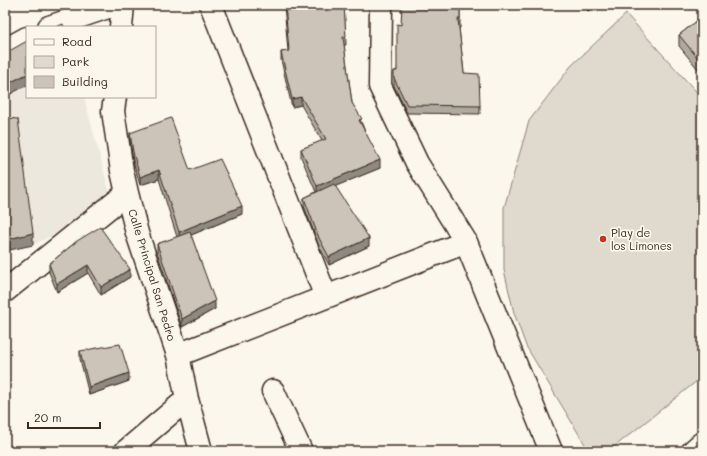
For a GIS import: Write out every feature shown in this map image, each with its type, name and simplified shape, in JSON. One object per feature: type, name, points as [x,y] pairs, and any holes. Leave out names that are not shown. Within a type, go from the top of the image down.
[{"type":"street","points":[[52,26],[114,5]]},
{"type":"street","points":[[121,26],[122,5]]},
{"type":"street","points":[[211,5],[326,297]]},
{"type":"street","points":[[381,5],[380,86],[417,163],[466,242],[551,451]]},
{"type":"street","points":[[5,50],[26,39]]},
{"type":"street","name":"Calle Principal San Pedro","points":[[114,98],[113,111],[122,171],[137,232],[178,355],[187,399],[201,451]]},
{"type":"street","points":[[5,291],[128,193]]},
{"type":"street","points":[[178,355],[466,242]]},
{"type":"street","points":[[272,391],[301,451]]},
{"type":"street","points":[[126,451],[187,399]]},
{"type":"street","points":[[693,451],[702,443]]},
{"type":"shaded area","points":[[26,86],[26,98],[84,98],[113,205],[33,245],[5,130],[5,97]]},
{"type":"green space","name":"Play de los Limones","points":[[626,14],[702,98],[702,377],[609,451],[589,451],[526,346],[514,313],[504,270],[504,208],[529,121],[571,66]]},
{"type":"building","points":[[285,5],[344,5],[346,37],[343,37],[352,103],[362,119],[359,120],[380,160],[317,186],[301,149],[326,139],[301,97],[292,99],[281,52],[289,51]]},
{"type":"building","points":[[402,5],[460,5],[460,19],[458,19],[464,73],[479,74],[480,106],[407,105],[394,78],[394,71],[397,71],[397,24],[401,25]]},
{"type":"building","points":[[702,17],[702,63],[679,35]]},
{"type":"building","points":[[26,42],[26,74],[5,85],[5,51],[11,50]]},
{"type":"building","points":[[5,118],[18,119],[33,233],[5,240]]},
{"type":"building","points":[[171,118],[190,170],[220,159],[242,206],[179,232],[159,170],[140,177],[133,152],[130,133]]},
{"type":"building","points":[[334,184],[369,238],[329,257],[319,238],[304,198]]},
{"type":"building","points":[[100,227],[130,269],[101,287],[88,265],[57,284],[49,264],[77,241]]},
{"type":"building","points":[[190,232],[215,301],[182,319],[157,244]]},
{"type":"building","points":[[120,344],[129,373],[89,387],[80,351]]},
{"type":"place","name":"Play de los Limones","points":[[603,239]]}]
